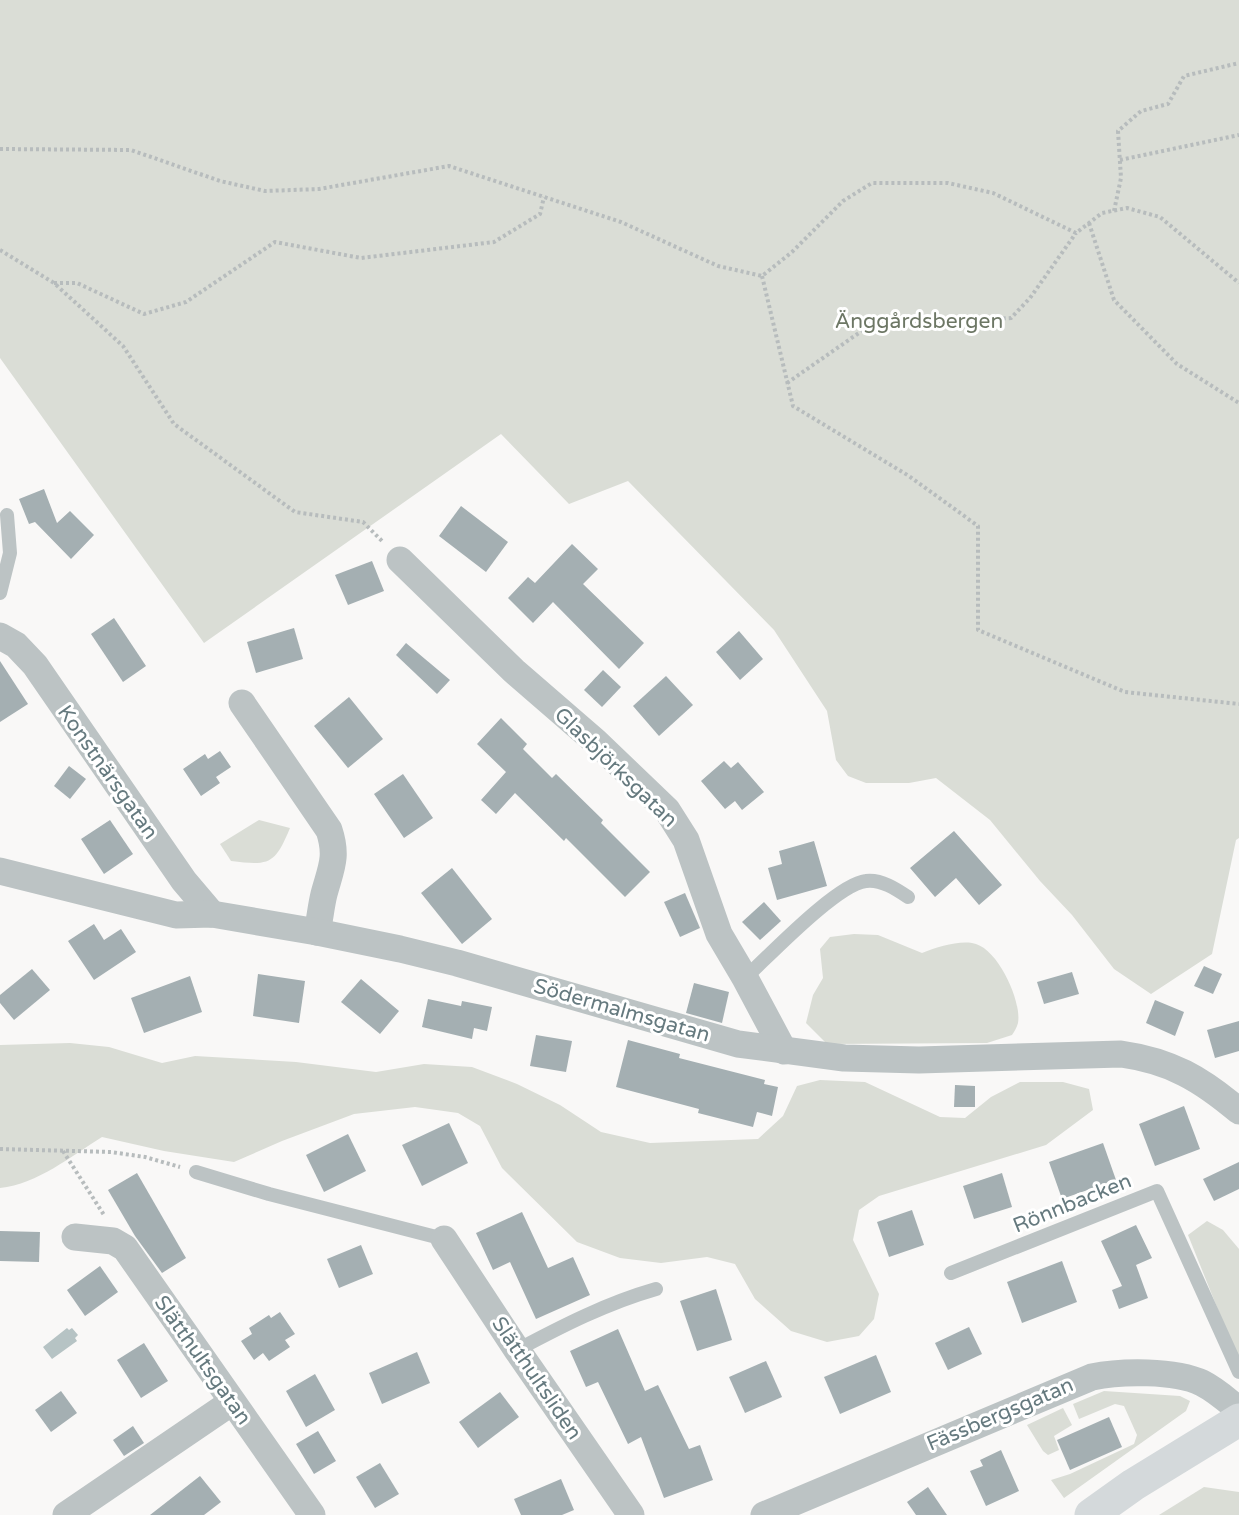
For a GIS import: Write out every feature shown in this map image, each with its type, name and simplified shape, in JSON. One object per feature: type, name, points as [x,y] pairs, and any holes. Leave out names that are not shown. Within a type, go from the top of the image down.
[{"type":"street","name":"Glasbjörksgatan","points":[[400,560],[514,671],[596,742],[667,810],[686,840],[718,934],[745,978],[784,1051]]},
{"type":"street","name":"Konstnärsgatan","points":[[0,636],[16,645],[35,665],[184,880],[212,914]]},
{"type":"street","points":[[242,703],[328,830],[334,846],[333,866],[324,895],[317,932]]},
{"type":"street","name":"Södermalmsgatan","points":[[0,871],[176,915],[212,914],[317,932],[457,963],[738,1044],[844,1058],[919,1060],[1129,1055],[1169,1065],[1184,1072],[1239,1111]]},
{"type":"street","points":[[75,1237],[113,1241],[125,1248]]},
{"type":"street","name":"Slätthultsliden","points":[[444,1239],[517,1350],[632,1515]]},
{"type":"street","name":"Slätthultsgatan","points":[[125,1248],[312,1515]]},
{"type":"street","name":"Fässbergsgatan","points":[[764,1515],[1092,1377],[1109,1373],[1157,1374],[1200,1382],[1239,1410]]},
{"type":"street","points":[[66,1515],[232,1402]]},
{"type":"street","points":[[1091,1515],[1133,1485],[1239,1420]]},
{"type":"lane","points":[[0,593],[10,553],[7,515]]},
{"type":"lane","points":[[745,978],[832,898],[851,886],[866,881],[877,882],[892,886],[908,897]]},
{"type":"lane","points":[[196,1172],[269,1194],[444,1239]]},
{"type":"lane","name":"Rönnbacken","points":[[951,1273],[1157,1191],[1239,1372]]},
{"type":"lane","points":[[517,1350],[552,1331],[623,1299],[656,1289]]},
{"type":"path","points":[[1114,211],[1121,178],[1118,132],[1141,111],[1168,104],[1184,76],[1239,63]]},
{"type":"path","points":[[1120,160],[1239,135]]},
{"type":"path","points":[[0,149],[131,150],[220,181],[266,190],[320,189],[449,166],[621,222],[718,266],[762,276]]},
{"type":"path","points":[[762,276],[792,252],[843,201],[872,183],[948,183],[993,193],[1076,232]]},
{"type":"path","points":[[54,283],[77,283],[144,314],[186,302],[275,242],[361,258],[494,242],[540,214],[544,197]]},
{"type":"path","points":[[788,383],[866,328],[885,322],[1011,318],[1030,298],[1076,232],[1102,213],[1127,208],[1160,217],[1239,283]]},
{"type":"path","points":[[1089,223],[1114,300],[1177,364],[1239,403]]},
{"type":"path","points":[[0,250],[54,283],[123,346],[174,424],[295,512],[363,522],[400,560]]},
{"type":"path","points":[[762,276],[793,406],[909,476],[978,526],[978,630],[1125,692],[1239,704]]},
{"type":"path","points":[[0,1149],[111,1152],[145,1157],[196,1172]]},
{"type":"path","points":[[63,1151],[125,1248]]},
{"type":"green space","name":"Änggårdsbergen","points":[[0,0],[1239,0],[1239,838],[1236,840],[1212,954],[1151,994],[1114,969],[1072,915],[1040,881],[990,820],[936,778],[909,783],[866,783],[848,776],[836,760],[827,711],[774,630],[628,481],[569,504],[501,434],[204,643],[0,358]]},
{"type":"green space","points":[[259,820],[290,828],[280,849],[270,860],[263,862],[231,861],[220,844]]},
{"type":"green space","points":[[854,934],[878,935],[922,953],[960,943],[981,946],[999,964],[1012,989],[1018,1013],[1018,1023],[1013,1034],[987,1043],[827,1044],[806,1023],[813,995],[823,978],[820,949],[830,937]]},
{"type":"green space","points":[[70,1043],[109,1047],[162,1063],[195,1056],[296,1062],[376,1072],[424,1064],[472,1067],[517,1084],[560,1105],[601,1132],[650,1143],[758,1139],[783,1116],[797,1086],[820,1080],[865,1082],[940,1117],[965,1118],[991,1097],[1020,1082],[1063,1082],[1089,1089],[1093,1110],[1046,1145],[879,1196],[859,1210],[853,1240],[879,1294],[874,1319],[859,1336],[827,1342],[791,1331],[755,1299],[735,1264],[707,1257],[661,1263],[620,1258],[577,1242],[502,1168],[480,1126],[458,1113],[415,1107],[354,1114],[234,1162],[164,1151],[102,1137],[41,1175],[0,1188],[0,1045]]},
{"type":"green space","points":[[1207,1221],[1223,1230],[1239,1249],[1239,1362],[1188,1235]]},
{"type":"green space","points":[[1104,1391],[1180,1396],[1190,1401],[1186,1411],[1064,1498],[1051,1480],[1070,1474],[1134,1444],[1137,1435],[1124,1406],[1115,1404],[1079,1419],[1073,1404]]},
{"type":"green space","points":[[1063,1408],[1072,1425],[1054,1436],[1059,1450],[1048,1455],[1043,1451],[1027,1425]]},
{"type":"green space","points":[[1204,1487],[1239,1492],[1239,1515],[1159,1515]]},
{"type":"shaded area","points":[[67,1328],[69,1330],[72,1328],[78,1335],[75,1338],[77,1341],[52,1359],[43,1347]]},
{"type":"building","points":[[44,489],[57,523],[70,511],[94,535],[71,559],[35,522],[29,524],[19,499]]},
{"type":"building","points":[[461,506],[508,542],[486,572],[439,536]]},
{"type":"building","points":[[572,544],[598,569],[583,584],[644,643],[619,669],[553,602],[533,623],[508,598],[528,577],[535,583]]},
{"type":"building","points":[[372,561],[384,591],[348,605],[335,575]]},
{"type":"building","points":[[114,618],[146,666],[123,682],[91,634]]},
{"type":"building","points":[[294,628],[303,659],[256,673],[247,642]]},
{"type":"building","points":[[739,631],[763,659],[740,680],[716,652]]},
{"type":"building","points":[[406,643],[450,680],[437,694],[396,655]]},
{"type":"building","points":[[0,661],[28,704],[0,722]]},
{"type":"building","points":[[603,670],[621,687],[602,707],[584,690]]},
{"type":"building","points":[[666,676],[693,705],[659,736],[633,706]]},
{"type":"building","points":[[349,697],[383,739],[348,768],[314,726]]},
{"type":"building","points":[[501,718],[527,744],[523,749],[552,778],[556,774],[603,820],[601,823],[650,872],[625,897],[566,838],[564,841],[515,793],[496,814],[481,800],[506,772],[477,744]]},
{"type":"building","points":[[220,751],[231,767],[216,777],[220,783],[201,796],[183,769],[205,754],[208,759]]},
{"type":"building","points":[[724,761],[731,768],[738,762],[764,792],[742,810],[735,801],[725,809],[701,781]]},
{"type":"building","points":[[69,766],[86,779],[70,799],[54,786]]},
{"type":"building","points":[[403,774],[433,818],[404,838],[374,794]]},
{"type":"building","points":[[110,820],[133,854],[104,874],[81,839]]},
{"type":"building","points":[[954,831],[1002,885],[979,905],[956,878],[935,897],[910,868]]},
{"type":"building","points":[[814,841],[827,886],[777,900],[768,868],[782,864],[779,851]]},
{"type":"building","points":[[452,868],[492,919],[462,944],[421,893]]},
{"type":"building","points":[[685,893],[700,928],[680,937],[664,902]]},
{"type":"building","points":[[764,902],[781,921],[760,940],[742,922]]},
{"type":"building","points":[[94,924],[104,940],[121,929],[136,952],[94,980],[68,941]]},
{"type":"building","points":[[1204,966],[1222,974],[1213,994],[1194,986]]},
{"type":"building","points":[[32,969],[50,990],[14,1020],[0,1003],[0,995]]},
{"type":"building","points":[[1072,972],[1079,994],[1044,1004],[1037,982]]},
{"type":"building","points":[[258,974],[305,981],[299,1023],[253,1016]]},
{"type":"building","points":[[190,976],[202,1012],[144,1033],[131,998]]},
{"type":"building","points":[[361,979],[399,1011],[380,1034],[341,1002]]},
{"type":"building","points":[[694,983],[729,992],[722,1023],[686,1013]]},
{"type":"building","points":[[428,999],[461,1006],[462,1001],[492,1007],[487,1031],[474,1028],[472,1039],[422,1027]]},
{"type":"building","points":[[1155,1000],[1184,1012],[1175,1036],[1146,1023]]},
{"type":"building","points":[[1239,1021],[1239,1051],[1215,1058],[1207,1030]]},
{"type":"building","points":[[536,1035],[572,1041],[566,1072],[530,1066]]},
{"type":"building","points":[[628,1040],[680,1054],[679,1058],[765,1080],[764,1084],[778,1087],[772,1116],[757,1112],[753,1127],[698,1113],[699,1109],[616,1087]]},
{"type":"building","points":[[955,1085],[975,1086],[975,1107],[954,1107]]},
{"type":"building","points":[[1184,1106],[1200,1149],[1155,1166],[1139,1124]]},
{"type":"building","points":[[449,1123],[468,1163],[422,1186],[402,1145]]},
{"type":"building","points":[[348,1134],[366,1171],[324,1192],[306,1155]]},
{"type":"building","points":[[1103,1143],[1116,1180],[1062,1199],[1049,1162]]},
{"type":"building","points":[[1239,1162],[1239,1189],[1214,1201],[1203,1179]]},
{"type":"building","points":[[137,1173],[186,1258],[162,1273],[135,1236],[108,1190]]},
{"type":"building","points":[[1002,1173],[1012,1207],[974,1219],[963,1186]]},
{"type":"building","points":[[912,1210],[924,1245],[889,1257],[877,1222]]},
{"type":"building","points":[[522,1212],[548,1268],[573,1257],[590,1295],[536,1319],[510,1262],[493,1270],[476,1233]]},
{"type":"building","points":[[1136,1225],[1152,1258],[1136,1265],[1148,1298],[1119,1309],[1112,1290],[1122,1286],[1101,1241]]},
{"type":"building","points":[[0,1231],[40,1232],[39,1262],[0,1261]]},
{"type":"building","points":[[361,1245],[373,1274],[339,1288],[327,1259]]},
{"type":"building","points":[[1062,1261],[1077,1302],[1022,1323],[1007,1282]]},
{"type":"building","points":[[100,1266],[118,1292],[85,1316],[67,1290]]},
{"type":"building","points":[[716,1289],[732,1340],[697,1351],[680,1301]]},
{"type":"building","points":[[280,1312],[295,1334],[285,1340],[290,1347],[269,1361],[263,1353],[254,1360],[241,1341],[252,1334],[249,1328],[269,1315],[271,1318]]},
{"type":"building","points":[[969,1327],[982,1354],[948,1370],[935,1343]]},
{"type":"building","points":[[618,1329],[645,1391],[658,1385],[689,1449],[700,1445],[713,1480],[664,1498],[641,1437],[628,1444],[598,1382],[586,1387],[570,1351]]},
{"type":"building","points":[[144,1343],[168,1381],[141,1398],[117,1360]]},
{"type":"building","points":[[417,1352],[430,1383],[382,1404],[369,1373]]},
{"type":"building","points":[[876,1355],[891,1392],[840,1414],[824,1377]]},
{"type":"building","points":[[766,1361],[782,1397],[745,1413],[729,1377]]},
{"type":"building","points":[[315,1374],[335,1410],[306,1427],[286,1391]]},
{"type":"building","points":[[61,1391],[77,1413],[51,1432],[35,1410]]},
{"type":"building","points":[[500,1392],[519,1417],[478,1448],[459,1422]]},
{"type":"building","points":[[1109,1417],[1122,1447],[1070,1470],[1057,1440]]},
{"type":"building","points":[[133,1426],[144,1443],[124,1456],[113,1440]]},
{"type":"building","points":[[318,1431],[336,1461],[314,1474],[296,1444]]},
{"type":"building","points":[[1001,1450],[1019,1491],[986,1506],[970,1471],[983,1466],[980,1460]]},
{"type":"building","points":[[380,1463],[399,1494],[375,1508],[356,1477]]},
{"type":"building","points":[[200,1476],[221,1502],[204,1515],[150,1515]]},
{"type":"building","points":[[561,1479],[574,1510],[562,1515],[521,1515],[514,1499]]},
{"type":"building","points":[[928,1487],[947,1515],[916,1515],[907,1502]]}]
